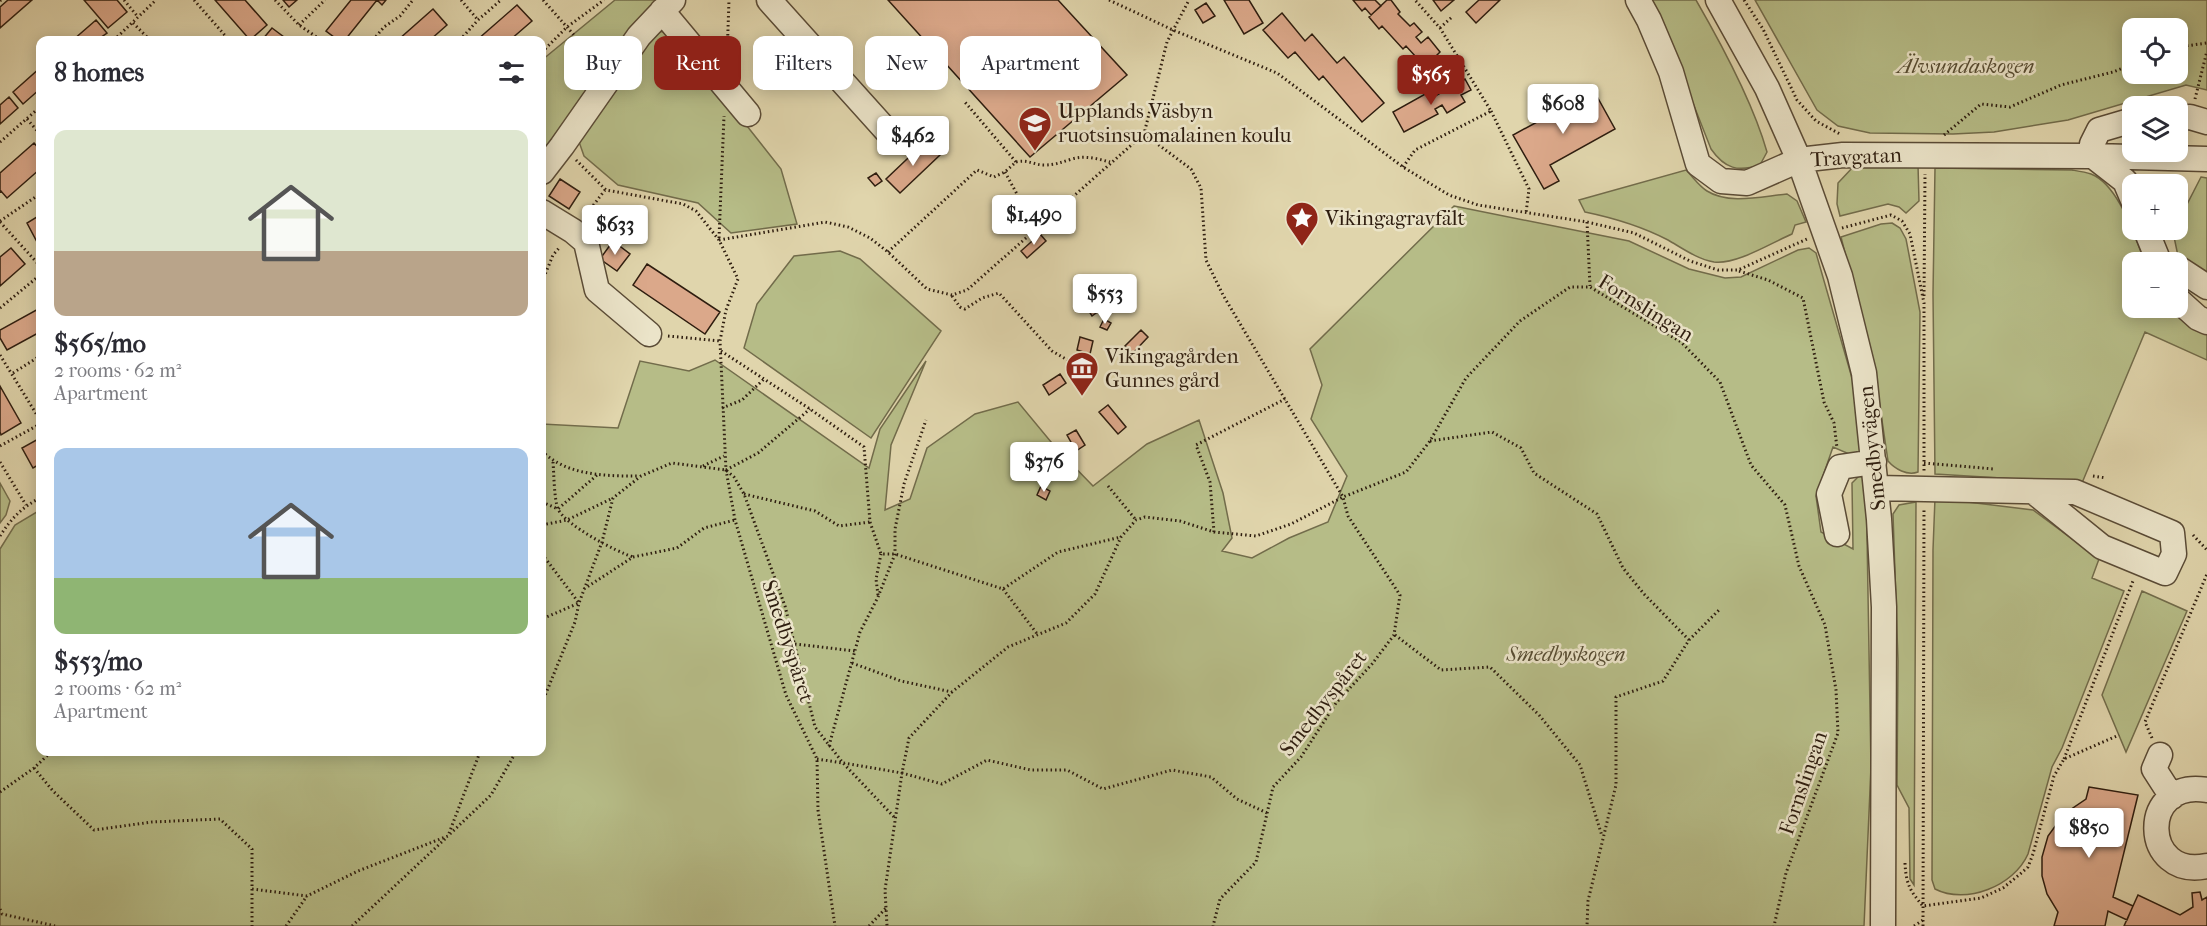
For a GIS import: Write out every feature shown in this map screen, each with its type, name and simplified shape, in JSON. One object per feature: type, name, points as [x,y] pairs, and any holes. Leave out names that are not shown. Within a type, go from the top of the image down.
[{"type":"street","points":[[769,0],[894,139]]},
{"type":"street","name":"Travgatan","points":[[1638,0],[1671,72],[1698,164],[1721,181],[1747,183],[1799,160],[1855,155],[2122,157]]},
{"type":"street","name":"Smedbyvägen","points":[[1718,0],[1767,88],[1799,160],[1840,276],[1864,373],[1874,462],[1884,607],[1883,926]]},
{"type":"street","points":[[639,36],[668,6],[689,36]]},
{"type":"street","points":[[546,167],[600,90]]},
{"type":"street","points":[[728,90],[748,114]]},
{"type":"street","points":[[2122,123],[2099,130],[2092,144],[2092,156],[2122,179]]},
{"type":"street","name":"Travgatan","points":[[2188,159],[2207,159]]},
{"type":"street","points":[[2163,162],[2207,172]]},
{"type":"street","points":[[546,214],[586,242],[597,290],[649,334]]},
{"type":"street","points":[[2188,276],[2207,287]]},
{"type":"street","points":[[2188,309],[2207,322]]},
{"type":"street","points":[[1837,534],[1829,494],[1840,467],[1874,462]]},
{"type":"street","points":[[1876,488],[2074,492],[2172,533],[2174,554],[2165,573],[2102,547],[2034,492]]},
{"type":"street","points":[[2160,754],[2154,769],[2172,797]]},
{"type":"street","points":[[2207,790],[2194,788],[2179,792],[2166,801],[2158,814],[2155,830],[2159,845],[2168,858],[2181,866],[2197,868],[2207,866]]},
{"type":"path","points":[[124,0],[138,17]]},
{"type":"path","points":[[118,36],[156,0]]},
{"type":"path","points":[[194,0],[226,36]]},
{"type":"path","points":[[275,0],[299,25],[315,36]]},
{"type":"path","points":[[299,25],[325,0]]},
{"type":"path","points":[[376,36],[384,27],[400,16],[413,0]]},
{"type":"path","points":[[461,0],[478,20]]},
{"type":"path","points":[[464,36],[501,0]]},
{"type":"path","points":[[543,0],[575,36]]},
{"type":"path","points":[[546,48],[567,27],[603,0]]},
{"type":"path","points":[[728,36],[729,0]]},
{"type":"path","points":[[1109,0],[1173,30],[1277,73],[1403,167],[1449,195],[1478,205],[1587,222],[1634,233],[1699,264],[1718,270],[1738,270],[1768,280],[1803,298],[1824,402],[1834,423],[1840,467]]},
{"type":"path","points":[[719,240],[825,222],[848,227],[870,238],[927,289],[952,295],[967,290],[1144,134],[1167,42],[1189,0]]},
{"type":"path","points":[[1415,0],[1440,28],[1491,111],[1529,189],[1526,213]]},
{"type":"path","points":[[1440,28],[1453,16]]},
{"type":"path","points":[[133,23],[146,36]]},
{"type":"path","points":[[2188,46],[2207,43]]},
{"type":"path","points":[[2192,119],[2207,51]]},
{"type":"path","points":[[1934,137],[1944,135],[1981,104],[2010,107],[2061,85],[2122,68]]},
{"type":"path","points":[[719,240],[726,90]]},
{"type":"path","points":[[964,101],[1016,162]]},
{"type":"path","points":[[0,142],[36,111]]},
{"type":"path","points":[[1403,167],[1415,150],[1491,111]]},
{"type":"path","points":[[27,119],[36,129]]},
{"type":"path","name":"Smedbyspåret","points":[[1144,134],[1191,169],[1202,188],[1206,260],[1223,296],[1343,497],[1348,516],[1400,595],[1394,635],[1372,664],[1336,703],[1301,757],[1273,787],[1256,862],[1220,899],[1213,926]]},
{"type":"path","points":[[562,146],[606,190],[683,204],[696,211],[719,240],[738,279],[726,310],[720,340],[726,470]]},
{"type":"path","points":[[888,252],[977,171],[994,177],[1005,172],[1016,162],[1024,160],[1040,165],[1060,164],[1073,158],[1089,157],[1112,163]]},
{"type":"path","points":[[1005,172],[1018,196],[1044,221]]},
{"type":"path","points":[[546,272],[553,255],[606,190]]},
{"type":"path","points":[[36,197],[0,221],[36,262]]},
{"type":"path","points":[[1840,229],[1891,215],[1902,221],[1910,234],[1924,303],[1923,926]]},
{"type":"path","points":[[1587,222],[1590,286]]},
{"type":"path","points":[[1738,270],[1812,237]]},
{"type":"path","points":[[0,308],[36,278]]},
{"type":"path","name":"Fornslingan","points":[[1343,497],[1406,472],[1430,441],[1466,378],[1520,321],[1570,287],[1590,286],[1681,342],[1720,382],[1751,465],[1785,505],[1799,566],[1825,625],[1836,690],[1838,733],[1786,873],[1774,926]]},
{"type":"path","points":[[952,295],[960,307],[965,309],[982,298],[999,293],[1052,351],[1071,362]]},
{"type":"path","points":[[649,334],[720,340]]},
{"type":"path","points":[[721,351],[864,447],[870,522],[882,554],[876,579],[878,597]]},
{"type":"path","points":[[0,355],[13,373],[36,415]]},
{"type":"path","points":[[13,373],[36,359]]},
{"type":"path","points":[[722,408],[742,400],[764,379]]},
{"type":"path","points":[[1214,532],[1210,482],[1196,446],[1285,399]]},
{"type":"path","points":[[546,524],[567,520],[613,498],[641,476],[672,463],[726,470],[758,453],[810,409]]},
{"type":"path","points":[[829,747],[860,632],[878,597],[895,554],[895,529],[904,484],[926,420]]},
{"type":"path","points":[[0,446],[36,424]]},
{"type":"path","points":[[1430,441],[1492,432],[1521,448],[1534,473],[1597,514],[1623,568],[1644,594],[1689,640]]},
{"type":"path","points":[[546,455],[552,462],[597,476],[641,476]]},
{"type":"path","points":[[701,467],[724,456]]},
{"type":"path","points":[[0,462],[26,505]]},
{"type":"path","points":[[552,462],[558,509]]},
{"type":"path","name":"Smedbyspåret","points":[[726,470],[734,477],[744,494],[785,606],[816,727],[829,747],[895,818]]},
{"type":"path","name":"Smedbyspåret","points":[[726,470],[735,520],[786,695],[817,759],[818,810],[835,926]]},
{"type":"path","points":[[558,509],[597,476]]},
{"type":"path","points":[[2089,476],[2106,478]]},
{"type":"path","points":[[1108,486],[1136,520]]},
{"type":"path","points":[[744,494],[815,511],[839,526],[870,522]]},
{"type":"path","points":[[887,926],[885,890],[909,738],[952,692],[1008,647],[1066,623],[1095,594],[1121,537],[1136,520],[1145,517],[1180,521],[1214,532],[1256,536],[1292,524],[1343,497]]},
{"type":"path","points":[[546,693],[575,622],[579,603],[602,542],[613,498]]},
{"type":"path","points":[[0,536],[10,520],[26,505],[36,500]]},
{"type":"path","points":[[546,504],[558,509],[567,520],[618,552],[633,557]]},
{"type":"path","points":[[584,589],[633,557],[677,548],[704,528],[735,520]]},
{"type":"path","points":[[1003,589],[1058,552],[1121,537]]},
{"type":"path","points":[[882,554],[895,554],[1003,589],[1038,635]]},
{"type":"path","points":[[546,559],[579,603]]},
{"type":"path","points":[[1923,906],[1981,898],[2003,888],[2028,867],[2054,776],[2064,759],[2140,562]]},
{"type":"path","points":[[2160,754],[2145,722],[2207,574]]},
{"type":"path","points":[[546,617],[579,603]]},
{"type":"path","points":[[1587,926],[1588,901],[1616,785],[1616,697],[1663,681],[1689,640],[1719,610]]},
{"type":"path","points":[[1394,635],[1441,670],[1490,667],[1506,682],[1539,715],[1580,765],[1603,838]]},
{"type":"path","points":[[795,644],[855,651]]},
{"type":"path","points":[[852,663],[901,681],[952,692]]},
{"type":"path","points":[[2064,759],[2119,735]]},
{"type":"path","points":[[0,792],[47,756]]},
{"type":"path","points":[[286,926],[307,896],[358,871],[448,836],[478,756]]},
{"type":"path","points":[[352,926],[491,795],[514,756]]},
{"type":"path","points":[[817,759],[902,773],[942,784],[987,760],[1031,770],[1067,770],[1103,789],[1172,770],[1211,777],[1237,799],[1267,813]]},
{"type":"path","points":[[34,768],[53,791],[94,830],[152,822],[220,819],[252,849],[252,926]]},
{"type":"path","points":[[1905,863],[1906,879],[1911,891],[1923,906]]},
{"type":"path","points":[[252,890],[307,896]]},
{"type":"path","points":[[869,926],[886,908]]},
{"type":"path","points":[[0,909],[2,914],[55,926]]},
{"type":"path","points":[[1914,926],[1923,920]]},
{"type":"green space","points":[[615,0],[667,0],[639,36],[571,36]]},
{"type":"green space","points":[[1651,0],[1696,0],[1754,113],[1767,152],[1760,165],[1745,168],[1732,167],[1721,161],[1711,149]]},
{"type":"green space","name":"Älvsundaskogen","points":[[1755,0],[2207,0],[2207,90],[2186,85],[2149,96],[2122,96],[2122,104],[2068,120],[1994,132],[1870,133],[1838,126],[1817,110]]},
{"type":"green space","points":[[672,31],[676,36],[654,36],[654,90],[719,90],[781,169],[797,224],[731,233],[698,203],[618,185],[584,156],[577,136],[612,90],[642,90],[642,50],[656,32]]},
{"type":"green space","points":[[564,42],[564,90],[598,90],[546,158],[546,57]]},
{"type":"green space","points":[[1918,165],[1919,201],[1906,213],[1899,207],[1888,204],[1840,216],[1837,204],[1838,183],[1854,166]]},
{"type":"green space","points":[[1935,168],[2072,170],[2091,174],[2110,189],[2122,209],[2122,240],[2136,240],[2141,252],[2122,252],[2122,318],[2185,318],[2207,332],[2207,360],[2145,332],[2082,483],[1935,474],[1933,294]]},
{"type":"green space","points":[[1686,170],[1707,191],[1725,198],[1787,194],[1797,201],[1806,222],[1795,225],[1792,234],[1753,252],[1733,260],[1714,262],[1696,256],[1638,227],[1585,212],[1579,200]]},
{"type":"green space","points":[[2201,177],[2207,178],[2207,272],[2188,262],[2188,252],[2177,252],[2175,240],[2188,240],[2188,202]]},
{"type":"green space","name":"Smedbyskogen","points":[[1454,206],[1629,241],[1689,269],[1725,278],[1741,277],[1798,250],[1809,248],[1816,253],[1854,385],[1865,451],[1856,457],[1833,447],[1816,496],[1821,532],[1853,549],[1852,483],[1859,476],[1866,478],[1871,767],[1864,926],[0,926],[0,549],[15,525],[36,512],[36,756],[546,756],[546,424],[618,428],[640,361],[689,371],[715,360],[869,468],[880,429],[926,361],[891,445],[885,510],[910,499],[927,448],[975,414],[1018,402],[1056,448],[1093,486],[1147,444],[1199,420],[1223,493],[1232,538],[1222,551],[1252,558],[1289,538],[1328,522],[1347,476],[1311,419],[1322,385],[1310,349]]},
{"type":"green space","points":[[1892,223],[1900,228],[1906,239],[1920,312],[1918,472],[1914,473],[1902,471],[1888,461],[1875,373],[1841,237],[1881,224]]},
{"type":"green space","points":[[840,251],[860,259],[941,331],[871,438],[744,348],[757,304],[794,256]]},
{"type":"green space","points":[[0,483],[10,501],[6,515],[0,523]]},
{"type":"green space","points":[[1935,498],[2033,510],[2099,559],[2092,578],[2124,591],[2062,748],[2052,767],[2028,854],[2012,875],[2001,883],[1988,890],[1961,895],[1935,889],[1932,880]]},
{"type":"green space","points":[[1916,502],[1914,885],[1910,879],[1909,808],[1897,785],[1898,661],[1893,514],[1899,505]]},
{"type":"green space","points":[[2142,591],[2187,611],[2126,752],[2102,695]]},
{"type":"building","points":[[8,0],[32,0],[0,28],[0,7]]},
{"type":"building","points":[[84,0],[117,0],[127,12],[108,28]]},
{"type":"building","points":[[215,0],[245,0],[267,25],[255,36],[246,36]]},
{"type":"building","points":[[283,0],[297,0],[289,7]]},
{"type":"building","points":[[351,0],[377,0],[348,36],[333,36],[326,31]]},
{"type":"building","points":[[888,0],[1058,0],[1091,36],[960,36],[960,80],[948,66],[948,36],[921,36]]},
{"type":"building","points":[[1224,0],[1249,0],[1263,23],[1244,34]]},
{"type":"building","points":[[1353,0],[1375,0],[1381,6],[1371,15],[1365,8],[1362,11]]},
{"type":"building","points":[[1387,0],[1391,0],[1400,12],[1398,14],[1410,26],[1414,23],[1422,32],[1416,37],[1421,43],[1428,37],[1440,52],[1435,57],[1440,63],[1445,58],[1453,68],[1438,81],[1406,46],[1403,49],[1382,26],[1379,29],[1369,17]]},
{"type":"building","points":[[1433,0],[1454,0],[1441,11]]},
{"type":"building","points":[[1479,0],[1500,0],[1476,23],[1466,12]]},
{"type":"building","points":[[1206,3],[1215,16],[1203,23],[1195,10]]},
{"type":"building","points":[[517,5],[532,21],[515,36],[482,36]]},
{"type":"building","points":[[433,9],[447,25],[435,36],[403,36]]},
{"type":"building","points":[[1282,13],[1305,41],[1312,34],[1337,63],[1344,57],[1384,103],[1362,122],[1323,76],[1319,80],[1295,52],[1288,58],[1263,30]]},
{"type":"building","points":[[96,20],[107,33],[103,36],[78,36]]},
{"type":"building","points":[[272,28],[283,36],[265,36]]},
{"type":"building","points":[[1101,47],[1127,75],[1030,157],[969,90],[1101,90]]},
{"type":"building","points":[[36,72],[36,93],[23,104],[13,92]]},
{"type":"building","points":[[1465,79],[1471,90],[1461,95],[1465,102],[1447,113],[1442,105],[1435,109],[1438,114],[1404,132],[1393,112],[1427,93],[1430,99]]},
{"type":"building","points":[[1594,91],[1615,129],[1550,165],[1559,181],[1544,189],[1513,135]]},
{"type":"building","points":[[9,97],[18,108],[0,124],[0,105]]},
{"type":"building","points":[[926,141],[940,155],[900,193],[886,179]]},
{"type":"building","points":[[34,143],[36,145],[36,173],[7,198],[0,192],[0,173]]},
{"type":"building","points":[[876,173],[882,181],[875,186],[868,178]]},
{"type":"building","points":[[560,179],[580,192],[569,209],[549,196]]},
{"type":"building","points":[[36,217],[36,240],[27,223]]},
{"type":"building","points":[[1040,234],[1046,241],[1027,258],[1021,251]]},
{"type":"building","points":[[613,241],[630,254],[617,271],[600,259]]},
{"type":"building","points":[[11,248],[25,264],[0,286],[0,257]]},
{"type":"building","points":[[647,264],[720,312],[705,334],[633,285]]},
{"type":"building","points":[[1097,298],[1103,308],[1092,316],[1085,305]]},
{"type":"building","points":[[36,310],[36,334],[7,350],[0,338],[0,330]]},
{"type":"building","points":[[1104,319],[1111,323],[1107,330],[1100,327]]},
{"type":"building","points":[[1141,330],[1148,337],[1133,353],[1125,346]]},
{"type":"building","points":[[1080,337],[1093,341],[1090,354],[1077,350]]},
{"type":"building","points":[[1060,374],[1066,383],[1049,395],[1043,385]]},
{"type":"building","points":[[0,386],[21,423],[1,435],[0,432]]},
{"type":"building","points":[[1108,405],[1126,427],[1118,434],[1099,412]]},
{"type":"building","points":[[1076,430],[1085,445],[1076,451],[1067,435]]},
{"type":"building","points":[[36,440],[36,466],[33,468],[22,448]]},
{"type":"building","points":[[1041,486],[1050,491],[1046,500],[1037,495]]},
{"type":"building","points":[[2089,787],[2138,795],[2113,897],[2133,906],[2127,920],[2108,911],[2105,926],[2054,926],[2058,912],[2047,894],[2042,876],[2042,857],[2048,836],[2064,814],[2086,799]]},
{"type":"building","points":[[2200,892],[2202,900],[2207,897],[2207,926],[2124,926],[2138,895],[2180,915],[2193,907],[2192,893]]},
{"type":"place","name":"Upplands Väsbyn ruotsinsuomalainen koulu","points":[[1035,152]]},
{"type":"place","name":"Vikingagravfält","points":[[1302,247]]},
{"type":"place","name":"Vikingagården Gunnes gård","points":[[1082,397]]}]
